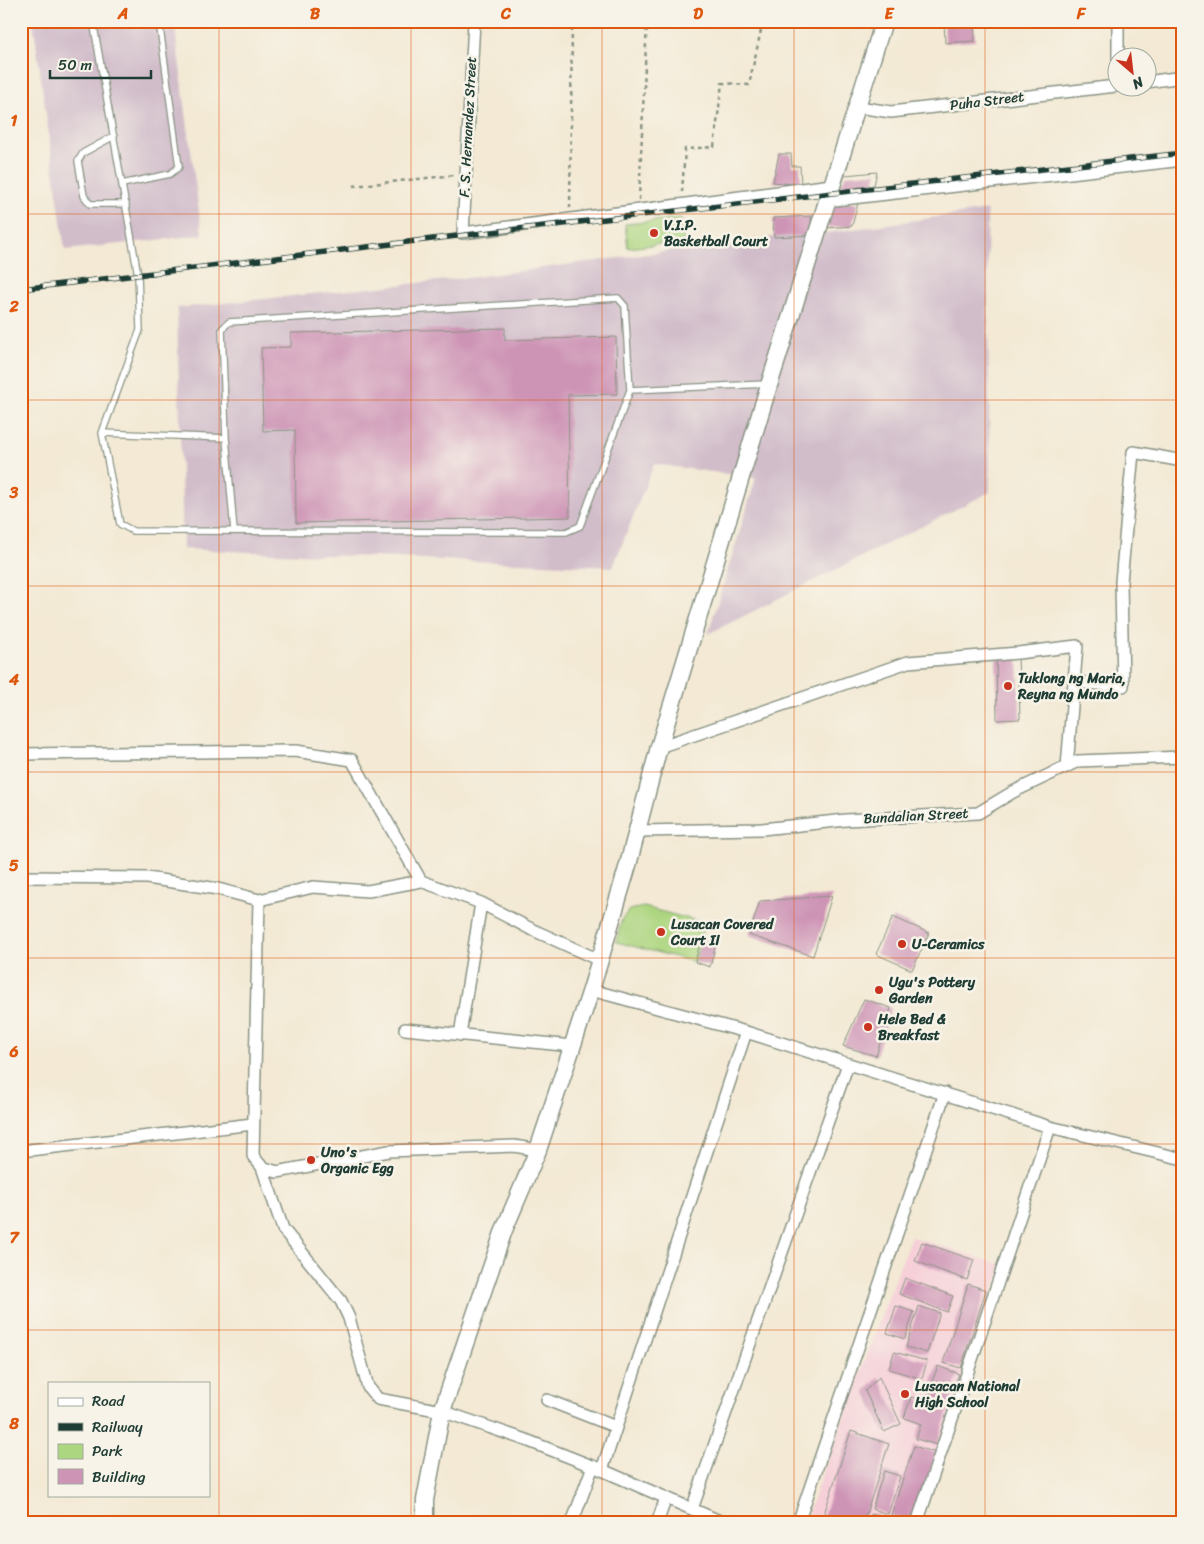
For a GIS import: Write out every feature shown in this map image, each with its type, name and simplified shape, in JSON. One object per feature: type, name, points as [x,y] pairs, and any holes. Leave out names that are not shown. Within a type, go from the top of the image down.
[{"type":"street","name":"F. S. Hernandez Street","points":[[474,21],[463,233],[570,220]]},
{"type":"street","points":[[425,1523],[425,1500],[442,1411],[504,1230],[538,1150],[591,990],[659,747],[769,384],[884,21]]},
{"type":"street","points":[[1118,21],[1118,48]]},
{"type":"street","points":[[1156,81],[1183,77]]},
{"type":"street","name":"Puha Street","points":[[858,107],[891,112],[1106,87]]},
{"type":"street","points":[[570,220],[681,204],[829,193],[1183,160]]},
{"type":"street","points":[[1074,682],[1123,686],[1121,582],[1133,452],[1183,461]]},
{"type":"street","points":[[659,747],[908,662],[1077,646],[1067,767]]},
{"type":"street","points":[[21,754],[296,751],[352,760],[421,881]]},
{"type":"street","name":"Bundalian Street","points":[[637,831],[762,829],[846,820],[978,813],[1013,792],[1078,761],[1183,757]]},
{"type":"street","points":[[21,878],[147,878],[218,889],[259,900],[313,887],[368,891],[421,881],[482,903],[531,929],[599,960]]},
{"type":"street","points":[[259,900],[252,1156],[262,1167],[283,1229],[341,1301],[348,1318],[368,1387],[378,1399],[442,1411],[598,1468],[724,1523]]},
{"type":"street","points":[[460,1035],[482,903]]},
{"type":"street","points":[[591,990],[746,1032],[945,1093],[1050,1128],[1183,1159]]},
{"type":"street","points":[[405,1029],[572,1046]]},
{"type":"street","points":[[572,1523],[616,1427],[746,1032]]},
{"type":"street","points":[[692,1508],[848,1064]]},
{"type":"street","points":[[798,1523],[945,1093]]},
{"type":"street","points":[[21,1152],[253,1124]]},
{"type":"street","points":[[917,1523],[1050,1128]]},
{"type":"street","points":[[262,1167],[277,1172],[389,1151],[514,1146],[538,1150]]},
{"type":"street","points":[[547,1400],[616,1427]]},
{"type":"street","points":[[657,1523],[666,1498]]},
{"type":"lane","points":[[93,21],[138,275],[140,330],[102,433],[120,524],[133,531],[566,532],[580,526],[630,390],[625,306],[618,298],[230,322],[222,329],[226,438],[234,531]]},
{"type":"lane","points":[[122,184],[170,174],[179,167],[160,21]]},
{"type":"lane","points":[[114,136],[83,153],[78,161],[84,196],[90,204],[126,204]]},
{"type":"lane","points":[[630,390],[769,384]]},
{"type":"lane","points":[[102,433],[226,438]]},
{"type":"path","points":[[570,220],[572,21]]},
{"type":"path","points":[[639,210],[647,21]]},
{"type":"path","points":[[681,204],[685,150],[714,147],[722,84],[749,85],[764,21]]},
{"type":"path","points":[[353,186],[466,173]]},
{"type":"shaded area","points":[[33,21],[174,21],[202,235],[65,250]]},
{"type":"shaded area","points":[[987,210],[990,492],[708,634],[756,478],[654,464],[613,567],[183,549],[177,308],[476,277],[774,237],[812,235]]},
{"type":"shaded area","name":"Lusacan National High School","points":[[911,1237],[1002,1265],[915,1523],[804,1523]]},
{"type":"green space","name":"V.I.P. Basketball Court","points":[[681,218],[684,241],[628,248],[625,224]]},
{"type":"green space","name":"Lusacan Covered Court II","points":[[644,907],[705,923],[695,962],[616,942],[622,919],[629,910]]},
{"type":"building","points":[[944,21],[974,21],[975,41],[945,43]]},
{"type":"building","points":[[779,154],[791,154],[792,166],[800,166],[801,185],[773,182]]},
{"type":"building","points":[[877,172],[874,185],[840,190],[845,175]]},
{"type":"building","points":[[835,203],[858,203],[852,226],[826,228]]},
{"type":"building","points":[[811,216],[812,235],[774,237],[773,218]]},
{"type":"building","points":[[505,328],[505,340],[616,337],[617,394],[568,395],[570,517],[296,523],[295,430],[263,431],[261,348],[291,347],[291,333]]},
{"type":"building","name":"Tuklong ng Maria, Reyna ng Mundo","points":[[1018,653],[1020,719],[997,720],[996,654]]},
{"type":"building","points":[[832,896],[813,956],[749,935],[760,901]]},
{"type":"building","name":"U-Ceramics","points":[[893,917],[929,933],[912,970],[876,954]]},
{"type":"building","points":[[701,940],[716,944],[710,967],[695,962]]},
{"type":"building","name":"Hele Bed & Breakfast","points":[[864,999],[891,1008],[876,1056],[843,1046]]},
{"type":"building","points":[[922,1242],[974,1260],[967,1280],[915,1261]]},
{"type":"building","points":[[905,1278],[953,1296],[947,1312],[899,1294]]},
{"type":"building","points":[[968,1284],[986,1290],[961,1368],[943,1363]]},
{"type":"building","points":[[896,1306],[914,1312],[905,1339],[887,1333]]},
{"type":"building","points":[[919,1306],[940,1313],[927,1353],[906,1347]]},
{"type":"building","points":[[894,1352],[927,1361],[922,1379],[889,1369]]},
{"type":"building","points":[[938,1366],[959,1374],[953,1389],[932,1382]]},
{"type":"building","points":[[879,1377],[901,1424],[884,1432],[865,1391]]},
{"type":"building","points":[[933,1385],[954,1392],[937,1445],[916,1439],[921,1424],[904,1418],[911,1397],[928,1402]]},
{"type":"building","points":[[851,1431],[889,1444],[863,1523],[821,1523]]},
{"type":"building","points":[[914,1446],[936,1453],[913,1522],[891,1515]]},
{"type":"building","points":[[884,1471],[900,1476],[888,1514],[872,1509]]},
{"type":"building","points":[[871,1514],[892,1520],[891,1523],[868,1523]]},
{"type":"railway","points":[[21,289],[457,236],[1183,153]]},
{"type":"place","name":"V.I.P. Basketball Court","points":[[654,233]]},
{"type":"place","name":"Tuklong ng Maria, Reyna ng Mundo","points":[[1008,686]]},
{"type":"place","name":"Lusacan Covered Court II","points":[[661,932]]},
{"type":"place","name":"U-Ceramics","points":[[902,944]]},
{"type":"place","name":"Ugu's Pottery Garden","points":[[879,990]]},
{"type":"place","name":"Hele Bed & Breakfast","points":[[868,1027]]},
{"type":"place","name":"Uno's Organic Egg","points":[[311,1160]]},
{"type":"place","name":"Lusacan National High School","points":[[905,1394]]}]
